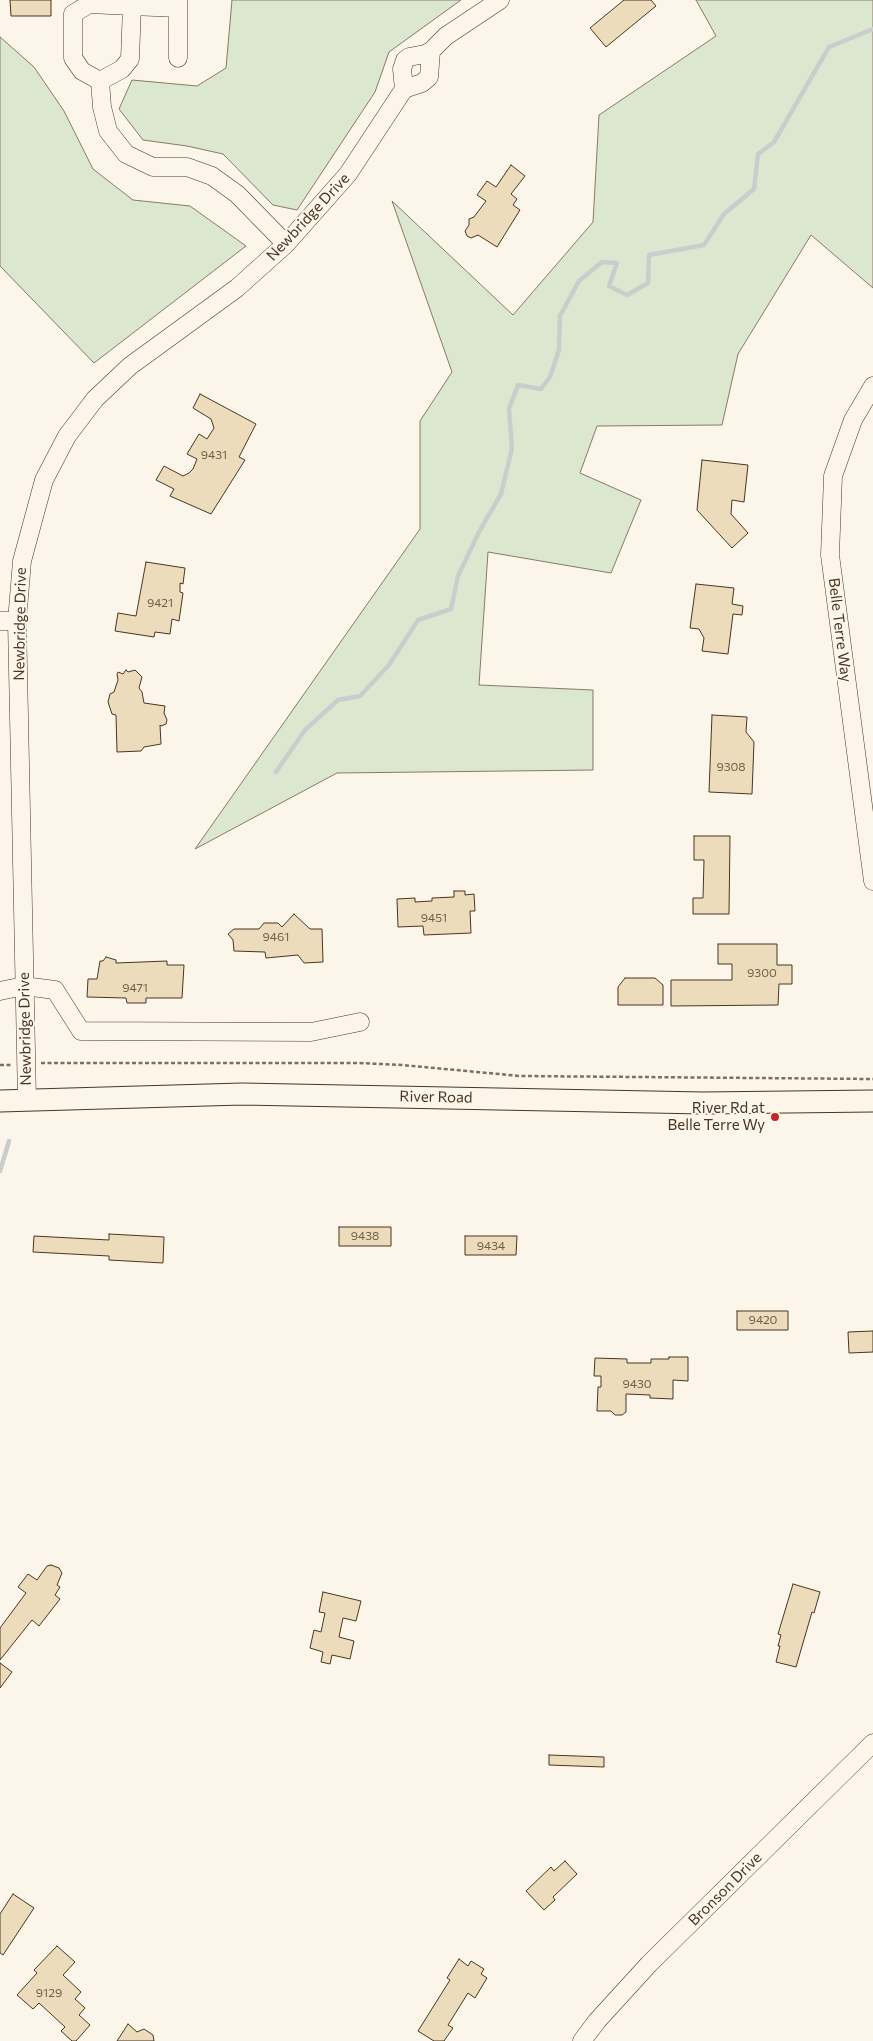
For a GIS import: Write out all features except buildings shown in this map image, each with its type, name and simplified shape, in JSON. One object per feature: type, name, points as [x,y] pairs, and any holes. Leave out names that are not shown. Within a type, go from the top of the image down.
[{"type":"main road","name":"River Road","points":[[0,1101],[242,1094],[704,1103],[873,1101]]},
{"type":"street","points":[[431,51],[429,77],[422,83],[404,89],[402,69],[405,60],[409,57],[431,51],[446,36],[500,0]]},
{"type":"street","points":[[100,81],[82,71],[73,58],[73,14],[89,4],[132,6],[178,4],[178,58]]},
{"type":"street","points":[[100,81],[122,69],[130,59],[132,6]]},
{"type":"street","points":[[100,81],[102,108],[108,131],[126,154],[153,167],[187,167],[212,176],[237,194],[286,244]]},
{"type":"street","name":"Newbridge Drive","points":[[26,1100],[24,986],[9,621],[22,561],[44,480],[67,436],[95,399],[130,366],[238,288],[286,244],[348,174],[404,89]]},
{"type":"street","name":"Belle Terre Way","points":[[873,386],[853,420],[833,476],[830,555],[873,881]]},
{"type":"street","points":[[0,991],[24,986],[55,990],[81,1031],[311,1032],[360,1022]]},
{"type":"street","name":"Bronson Drive","points":[[582,2041],[597,2021],[649,1964],[873,1743]]},
{"type":"path","points":[[0,1066],[26,1063],[359,1063],[520,1076],[873,1079]]},
{"type":"green space","points":[[232,0],[461,0],[389,52],[375,92],[297,210],[273,205],[223,154],[187,146],[143,140],[119,109],[132,80],[197,86],[226,68]]},
{"type":"green space","points":[[696,0],[873,0],[873,288],[811,235],[738,354],[722,425],[597,426],[580,473],[641,500],[611,573],[488,552],[479,685],[593,690],[593,770],[337,773],[195,849],[420,529],[420,421],[452,372],[392,201],[513,315],[593,222],[599,115],[716,36]]},
{"type":"green space","points":[[0,37],[34,67],[64,111],[93,169],[133,200],[190,206],[246,246],[94,363],[0,266]]},
{"type":"waterway","points":[[276,772],[305,730],[338,700],[360,696],[389,665],[418,620],[451,609],[458,576],[479,532],[501,494],[512,448],[509,409],[518,385],[541,389],[550,377],[559,350],[560,316],[579,281],[602,262],[617,263],[609,286],[627,295],[648,283],[649,255],[704,245],[724,214],[754,189],[758,154],[774,142],[829,47],[873,29]]},
{"type":"waterway","points":[[0,1171],[9,1141]]},
{"type":"place","name":"River Rd at Belle Terre Wy","points":[[775,1117]]}]
